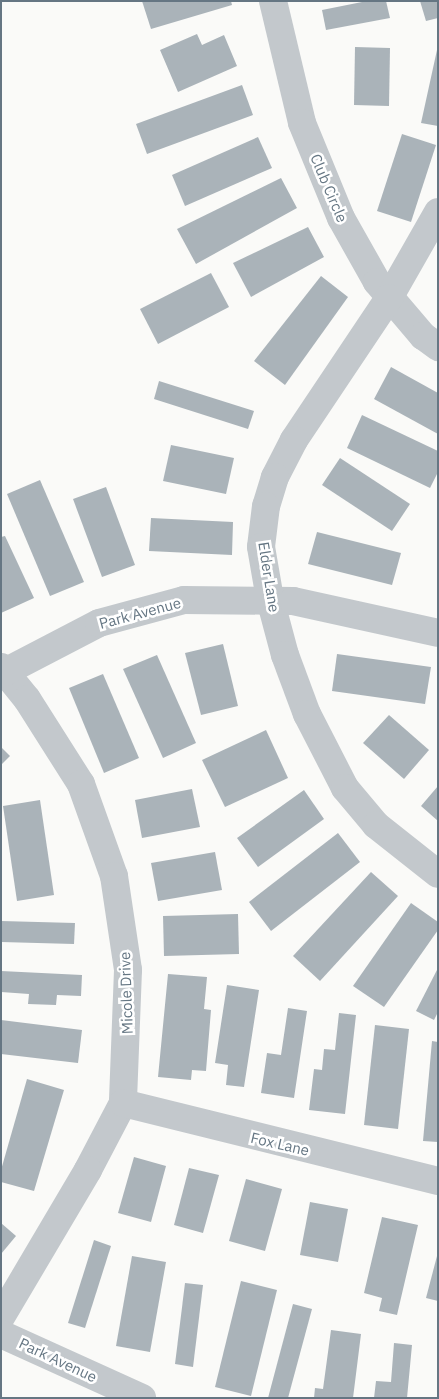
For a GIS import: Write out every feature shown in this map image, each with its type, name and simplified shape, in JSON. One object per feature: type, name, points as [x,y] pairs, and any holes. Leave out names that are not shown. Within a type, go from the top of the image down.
[{"type":"street","name":"Club Circle","points":[[273,1],[277,29],[302,123],[341,218],[358,252],[389,298],[423,336],[438,347]]},
{"type":"street","name":"Elder Lane","points":[[438,212],[389,298],[299,432],[275,477],[266,506],[261,547],[270,599],[285,655],[307,714],[346,788],[376,825],[438,874]]},
{"type":"street","name":"Park Avenue","points":[[3,671],[108,620],[184,600],[270,599],[293,601],[438,633]]},
{"type":"street","name":"Micole Drive","points":[[1,1317],[88,1170],[124,1103],[128,970],[114,876],[81,784],[3,671]]},
{"type":"street","name":"Fox Lane","points":[[124,1103],[438,1182]]},
{"type":"street","name":"Park Avenue","points":[[1,1334],[142,1398]]},
{"type":"building","points":[[142,1],[231,1],[232,5],[151,29]]},
{"type":"building","points":[[367,1],[386,1],[390,18],[326,30],[322,10]]},
{"type":"building","points":[[420,1],[438,1],[438,18],[426,21]]},
{"type":"building","points":[[197,34],[202,45],[224,35],[237,66],[178,92],[160,50]]},
{"type":"building","points":[[355,47],[390,48],[389,106],[354,105]]},
{"type":"building","points":[[438,50],[438,126],[421,123]]},
{"type":"building","points":[[242,85],[253,115],[147,154],[136,124]]},
{"type":"building","points":[[402,134],[436,145],[411,222],[377,211]]},
{"type":"building","points":[[258,137],[272,168],[185,206],[172,175]]},
{"type":"building","points":[[281,178],[297,208],[196,264],[177,229]]},
{"type":"building","points":[[308,227],[324,257],[251,297],[233,263]]},
{"type":"building","points":[[211,273],[229,307],[158,344],[140,309]]},
{"type":"building","points":[[321,276],[348,297],[285,385],[254,361]]},
{"type":"building","points":[[391,367],[438,393],[438,434],[374,399]]},
{"type":"building","points":[[159,381],[254,411],[248,429],[154,399]]},
{"type":"building","points":[[362,415],[438,451],[438,472],[430,488],[347,448]]},
{"type":"building","points":[[171,445],[234,458],[226,494],[163,481]]},
{"type":"building","points":[[340,458],[410,504],[392,531],[322,485]]},
{"type":"building","points":[[40,480],[84,582],[50,596],[7,494]]},
{"type":"building","points":[[106,487],[135,565],[102,577],[73,499]]},
{"type":"building","points":[[151,518],[233,522],[232,555],[149,551]]},
{"type":"building","points":[[317,532],[401,553],[392,585],[308,564]]},
{"type":"building","points":[[5,536],[34,598],[1,613],[1,537]]},
{"type":"building","points":[[223,644],[238,706],[201,715],[185,653]]},
{"type":"building","points":[[337,654],[431,667],[425,704],[332,691]]},
{"type":"building","points":[[157,655],[196,743],[163,758],[123,669]]},
{"type":"building","points":[[103,674],[139,758],[104,773],[69,688]]},
{"type":"building","points":[[389,715],[429,750],[404,779],[363,743]]},
{"type":"building","points":[[266,730],[288,778],[225,807],[202,760]]},
{"type":"building","points":[[1,747],[10,756],[1,765]]},
{"type":"building","points":[[438,786],[438,821],[421,806]]},
{"type":"building","points":[[192,789],[200,827],[142,838],[135,800]]},
{"type":"building","points":[[304,790],[324,819],[258,867],[237,838]]},
{"type":"building","points":[[40,800],[54,895],[17,901],[3,806]]},
{"type":"building","points":[[338,833],[360,862],[271,931],[249,902]]},
{"type":"building","points":[[215,852],[222,890],[158,901],[151,863]]},
{"type":"building","points":[[371,872],[398,896],[320,981],[293,956]]},
{"type":"building","points":[[411,903],[438,922],[438,930],[384,1007],[353,986]]},
{"type":"building","points":[[238,914],[239,954],[164,956],[163,916]]},
{"type":"building","points":[[1,921],[75,923],[74,944],[1,942]]},
{"type":"building","points":[[438,968],[438,1012],[434,1020],[416,1011]]},
{"type":"building","points":[[1,971],[82,975],[81,996],[57,995],[56,1005],[28,1004],[29,994],[1,992]]},
{"type":"building","points":[[168,974],[207,977],[204,1009],[211,1010],[206,1071],[192,1070],[191,1080],[158,1077]]},
{"type":"building","points":[[227,985],[259,990],[244,1087],[226,1085],[228,1065],[215,1063]]},
{"type":"building","points":[[288,1008],[307,1011],[294,1098],[261,1093],[267,1053],[281,1055]]},
{"type":"building","points":[[339,1013],[356,1015],[345,1114],[309,1110],[314,1069],[322,1070],[324,1049],[335,1050]]},
{"type":"building","points":[[1,1020],[82,1030],[78,1063],[1,1054]]},
{"type":"building","points":[[375,1025],[409,1029],[398,1129],[364,1125]]},
{"type":"building","points":[[432,1041],[438,1042],[438,1142],[423,1141]]},
{"type":"building","points":[[27,1079],[64,1090],[34,1191],[1,1182],[1,1170]]},
{"type":"building","points":[[134,1157],[166,1166],[151,1222],[118,1213]]},
{"type":"building","points":[[189,1168],[219,1175],[203,1233],[174,1225]]},
{"type":"building","points":[[246,1179],[282,1189],[265,1251],[229,1241]]},
{"type":"building","points":[[310,1202],[348,1209],[338,1262],[300,1255]]},
{"type":"building","points":[[382,1217],[418,1225],[397,1315],[379,1311],[382,1298],[364,1293]]},
{"type":"building","points":[[1,1223],[16,1236],[1,1254]]},
{"type":"building","points":[[94,1240],[111,1246],[85,1328],[68,1323]]},
{"type":"building","points":[[132,1256],[166,1262],[150,1352],[116,1346]]},
{"type":"building","points":[[438,1256],[438,1301],[426,1298]]},
{"type":"building","points":[[241,1281],[277,1290],[251,1396],[215,1387]]},
{"type":"building","points":[[185,1283],[203,1285],[193,1367],[175,1364]]},
{"type":"building","points":[[293,1304],[312,1309],[288,1398],[268,1398]]},
{"type":"building","points":[[331,1330],[361,1334],[353,1398],[314,1398],[315,1388],[323,1389]]},
{"type":"building","points":[[394,1343],[412,1345],[407,1398],[374,1398],[376,1381],[391,1382]]}]
